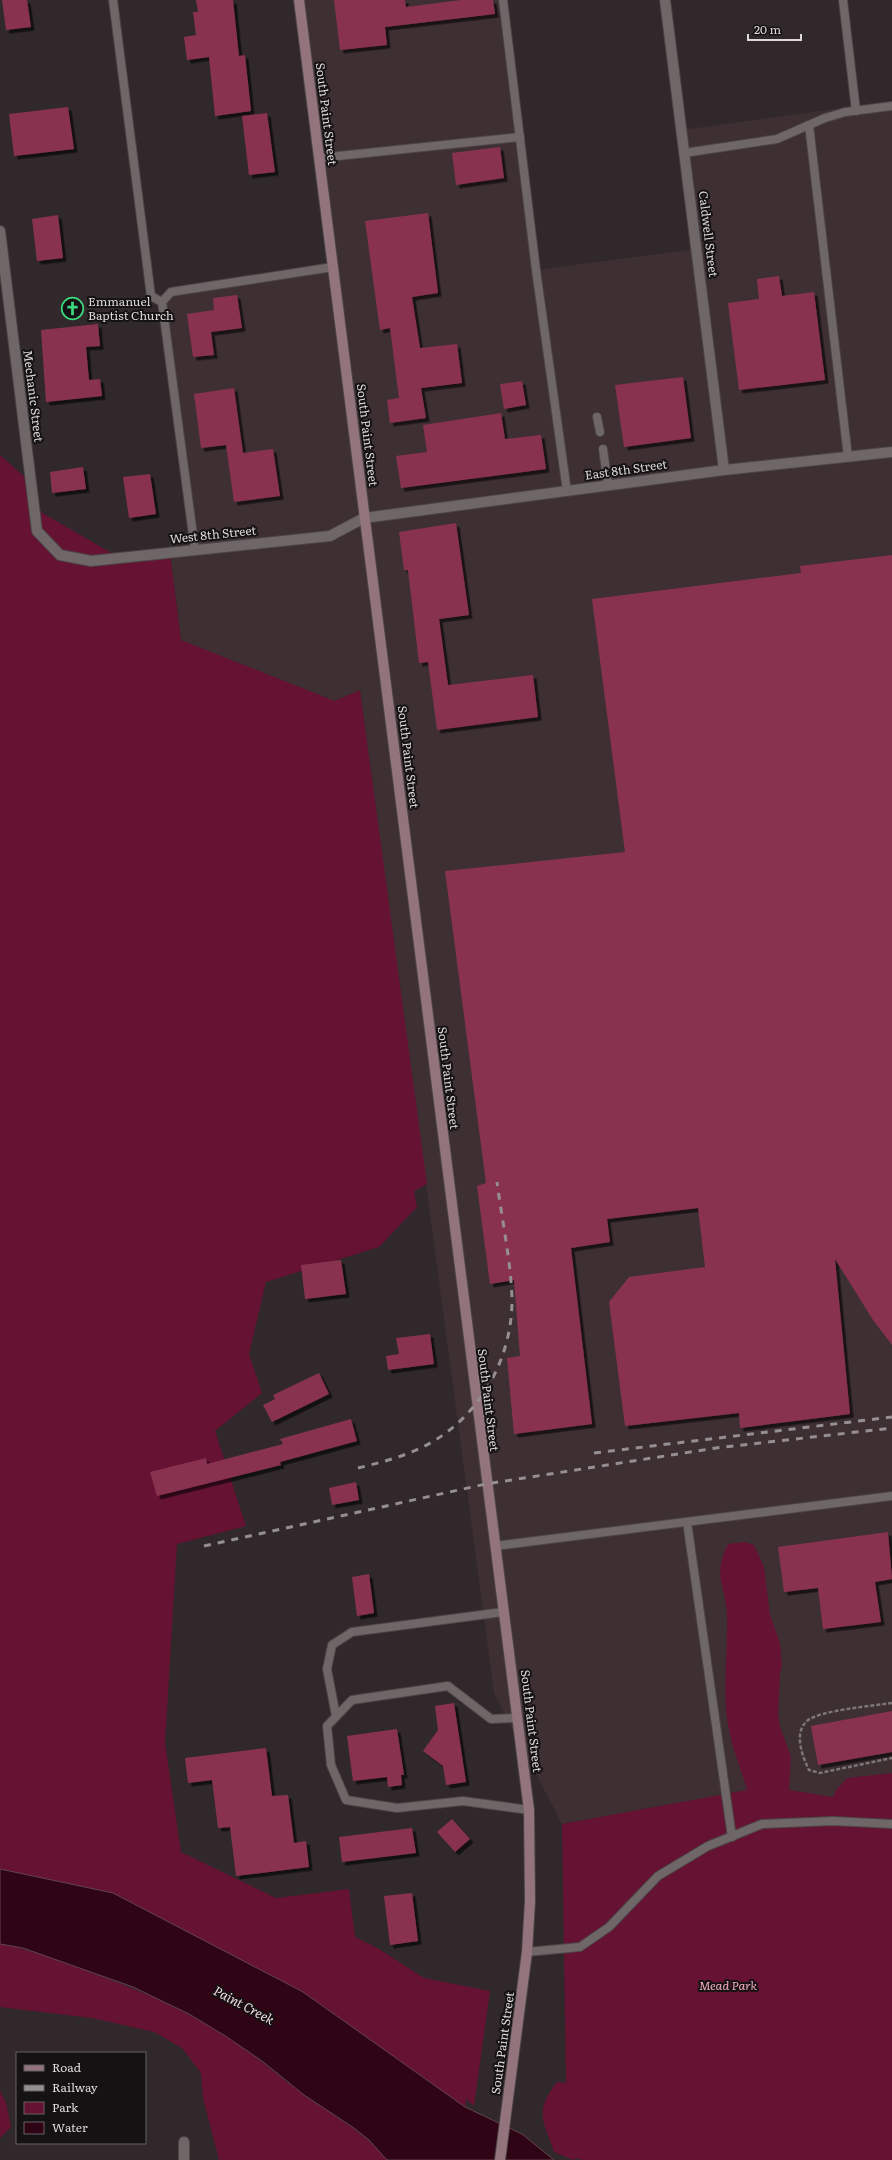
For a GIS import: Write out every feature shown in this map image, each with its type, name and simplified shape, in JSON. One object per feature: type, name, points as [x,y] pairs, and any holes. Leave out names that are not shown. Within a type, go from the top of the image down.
[{"type":"main road","name":"South Paint Street","points":[[299,0],[529,1810],[530,1901],[527,1952],[500,2160]]},
{"type":"street","name":"Caldwell Street","points":[[665,0],[724,470]]},
{"type":"street","name":"Mechanic Street","points":[[0,231],[37,530],[60,555]]},
{"type":"street","name":"East 8th Street","points":[[364,518],[724,470],[892,452]]},
{"type":"street","name":"West 8th Street","points":[[60,555],[91,561],[330,536],[364,518]]},
{"type":"street","points":[[184,2142],[184,2160]]},
{"type":"lane","points":[[113,0],[151,296],[162,302]]},
{"type":"lane","points":[[504,0],[536,270],[567,491]]},
{"type":"lane","points":[[843,0],[856,111]]},
{"type":"lane","points":[[684,153],[777,138],[825,118],[856,111],[892,106]]},
{"type":"lane","points":[[809,125],[848,456]]},
{"type":"lane","points":[[319,158],[520,137]]},
{"type":"lane","points":[[195,550],[162,302],[171,292],[333,267]]},
{"type":"lane","points":[[598,417],[600,432]]},
{"type":"lane","points":[[603,449],[608,486]]},
{"type":"lane","points":[[495,1546],[892,1496]]},
{"type":"lane","points":[[688,1522],[732,1837]]},
{"type":"lane","points":[[336,1716],[327,1669],[332,1646],[352,1632],[503,1612]]},
{"type":"lane","points":[[518,1718],[491,1719],[448,1686],[352,1700],[327,1726],[331,1765],[346,1800],[397,1808],[463,1801],[529,1810]]},
{"type":"lane","points":[[527,1952],[580,1947],[609,1927],[658,1876],[708,1846],[762,1824],[833,1821],[892,1824]]},
{"type":"path","points":[[892,1703],[820,1714],[807,1721],[802,1730],[801,1741],[802,1756],[809,1770],[820,1773],[892,1758]]},
{"type":"shaded area","points":[[299,0],[503,0],[536,270],[696,249],[682,130],[892,101],[892,1806],[765,1787],[562,1824],[494,1693],[360,690],[280,726],[182,646],[170,553],[195,550],[162,302],[171,292],[333,267]]},
{"type":"green space","points":[[0,455],[31,483],[34,508],[120,558],[170,553],[181,640],[335,701],[360,690],[427,1184],[414,1191],[417,1207],[379,1247],[266,1282],[249,1354],[262,1393],[215,1431],[246,1526],[177,1544],[165,1743],[181,1852],[276,1898],[349,1889],[355,1937],[379,1949],[424,1978],[490,1991],[474,2106],[466,2099],[465,2107],[113,1893],[0,1869]]},
{"type":"green space","name":"Mead Park","points":[[745,1542],[754,1545],[764,1567],[770,1615],[780,1643],[782,1665],[780,1673],[778,1714],[780,1727],[791,1757],[789,1790],[833,1797],[836,1790],[847,1778],[892,1773],[892,2160],[581,2160],[578,2158],[573,2160],[554,2152],[543,2116],[545,2101],[550,2092],[557,2082],[566,2083],[562,1824],[747,1790],[727,1721],[725,1692],[727,1618],[720,1574],[723,1556],[728,1544]]},
{"type":"green space","points":[[0,1944],[41,1955],[119,1983],[155,1998],[209,2026],[236,2043],[304,2095],[348,2124],[378,2150],[387,2160],[219,2160],[203,2098],[201,2073],[182,2048],[154,2032],[92,2018],[0,2007]]},
{"type":"green space","points":[[0,2091],[6,2103],[11,2127],[0,2138]]},
{"type":"water","name":"Paint Creek","points":[[0,1869],[113,1893],[303,1992],[465,2107],[522,2134],[554,2160],[387,2160],[369,2140],[354,2128],[304,2095],[262,2061],[227,2037],[189,2014],[133,1987],[23,1948],[0,1944]]},
{"type":"building","points":[[2,0],[27,0],[31,27],[6,30]]},
{"type":"building","points":[[196,0],[233,0],[239,56],[245,55],[251,111],[215,116],[209,57],[187,60],[184,37],[196,35],[193,12],[198,12]]},
{"type":"building","points":[[334,0],[405,0],[406,7],[461,0],[493,0],[495,14],[385,27],[387,45],[340,50]]},
{"type":"building","points":[[68,107],[74,149],[14,156],[9,114]]},
{"type":"building","points":[[267,113],[275,172],[249,175],[242,116]]},
{"type":"building","points":[[500,147],[504,178],[456,185],[452,153]]},
{"type":"building","points":[[428,213],[438,293],[412,297],[420,348],[457,344],[462,383],[421,388],[426,418],[390,423],[387,400],[399,398],[390,328],[380,330],[365,221]]},
{"type":"building","points":[[58,215],[63,258],[37,261],[32,219]]},
{"type":"building","points":[[779,276],[782,296],[814,292],[825,380],[739,390],[728,303],[759,299],[757,279]]},
{"type":"building","points":[[237,295],[242,328],[211,332],[214,355],[193,357],[187,314],[214,310],[213,298]]},
{"type":"building","points":[[98,324],[100,346],[86,347],[89,380],[100,379],[102,396],[46,402],[41,330]]},
{"type":"building","points":[[683,377],[691,438],[624,447],[615,385]]},
{"type":"building","points":[[522,381],[526,405],[504,409],[500,384]]},
{"type":"building","points":[[234,388],[243,453],[273,449],[280,496],[234,502],[226,445],[201,448],[194,394]]},
{"type":"building","points":[[501,413],[505,439],[541,435],[546,469],[401,488],[396,456],[427,452],[423,425]]},
{"type":"building","points":[[83,467],[86,489],[52,493],[50,472]]},
{"type":"building","points":[[150,474],[156,514],[129,518],[123,477]]},
{"type":"building","points":[[456,523],[469,615],[439,619],[448,685],[533,675],[538,717],[437,730],[428,662],[419,663],[408,570],[404,570],[399,532]]},
{"type":"building","points":[[892,555],[892,1345],[873,1320],[835,1259],[850,1414],[740,1428],[739,1413],[625,1426],[609,1302],[629,1277],[705,1267],[698,1208],[607,1219],[610,1242],[571,1248],[592,1424],[514,1434],[507,1358],[520,1356],[514,1280],[490,1284],[477,1186],[486,1183],[445,871],[625,852],[592,599],[801,573],[800,566]]},
{"type":"building","points":[[341,1260],[346,1294],[305,1299],[301,1265]]},
{"type":"building","points":[[430,1334],[434,1364],[388,1370],[386,1356],[399,1354],[396,1338]]},
{"type":"building","points":[[319,1373],[329,1394],[272,1422],[263,1405],[275,1399],[273,1395]]},
{"type":"building","points":[[351,1419],[357,1441],[280,1462],[281,1465],[157,1496],[150,1472],[206,1458],[207,1464],[283,1444],[280,1439]]},
{"type":"building","points":[[356,1482],[359,1500],[332,1505],[329,1488]]},
{"type":"building","points":[[888,1532],[892,1579],[875,1582],[881,1622],[823,1629],[818,1588],[784,1592],[778,1547]]},
{"type":"building","points":[[369,1574],[374,1613],[357,1616],[352,1577]]},
{"type":"building","points":[[454,1703],[466,1782],[446,1785],[443,1766],[423,1751],[438,1730],[435,1706]]},
{"type":"building","points":[[892,1711],[892,1752],[818,1765],[811,1726]]},
{"type":"building","points":[[397,1729],[404,1775],[401,1775],[402,1785],[388,1787],[387,1777],[353,1781],[347,1736]]},
{"type":"building","points":[[266,1748],[272,1796],[288,1795],[294,1843],[306,1841],[309,1867],[236,1876],[230,1827],[218,1828],[212,1780],[188,1783],[185,1758]]},
{"type":"building","points":[[452,1819],[470,1839],[455,1852],[437,1832]]},
{"type":"building","points":[[412,1828],[416,1853],[342,1862],[339,1837]]},
{"type":"building","points":[[412,1893],[418,1941],[390,1945],[384,1896]]},
{"type":"railway","points":[[358,1468],[387,1461],[424,1447],[432,1442],[450,1430],[466,1416],[491,1382],[507,1342],[511,1321],[512,1300],[508,1256],[497,1182]]},
{"type":"railway","points":[[594,1453],[892,1417]]},
{"type":"railway","points":[[204,1546],[486,1484],[716,1448],[892,1428]]},
{"type":"place","name":"Emmanuel Baptist Church","points":[[73,309]]}]
